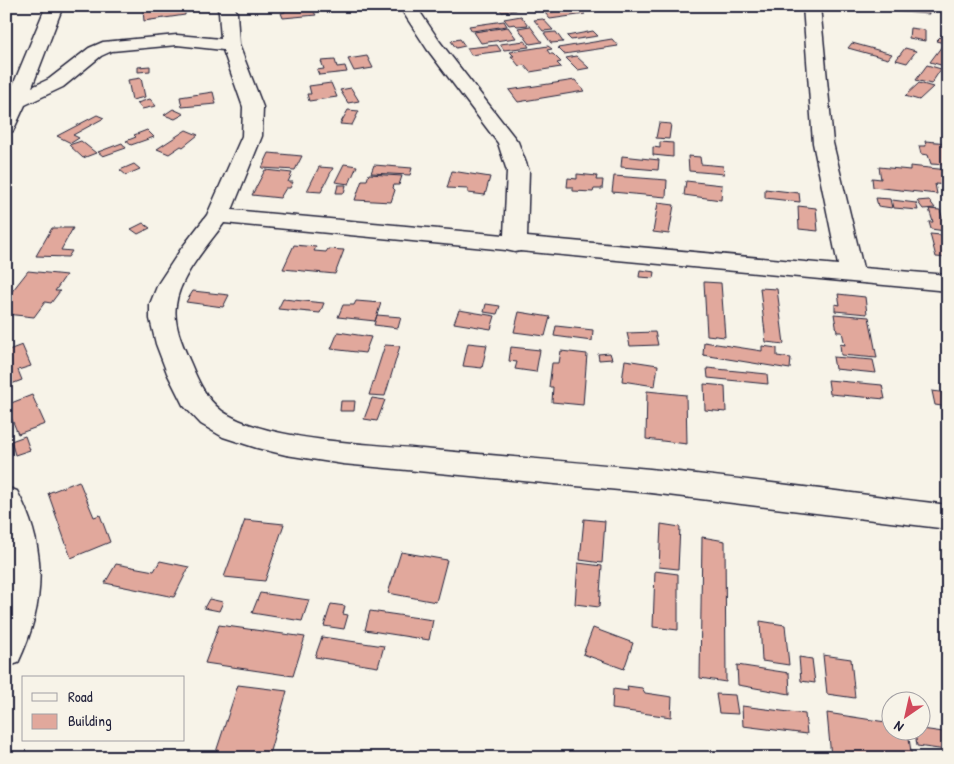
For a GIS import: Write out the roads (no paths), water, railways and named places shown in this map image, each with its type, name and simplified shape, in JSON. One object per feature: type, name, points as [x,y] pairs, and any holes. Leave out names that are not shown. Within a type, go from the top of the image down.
[{"type":"street","points":[[6,127],[55,6]]},
{"type":"street","points":[[225,6],[228,12],[230,45],[253,107],[252,136],[218,216],[189,254],[170,284],[163,304],[163,319],[169,344],[193,398],[211,417],[233,430],[286,444],[343,453],[651,481],[948,517]]},
{"type":"street","points":[[407,6],[433,45],[508,142],[514,155],[518,170],[515,245]]},
{"type":"street","points":[[811,6],[823,143],[852,274]]},
{"type":"street","points":[[17,101],[56,83],[95,52],[109,46],[177,40],[230,45]]},
{"type":"street","points":[[218,216],[515,245],[948,283]]},
{"type":"street","points":[[6,499],[24,565],[20,603],[14,632],[6,652]]}]
